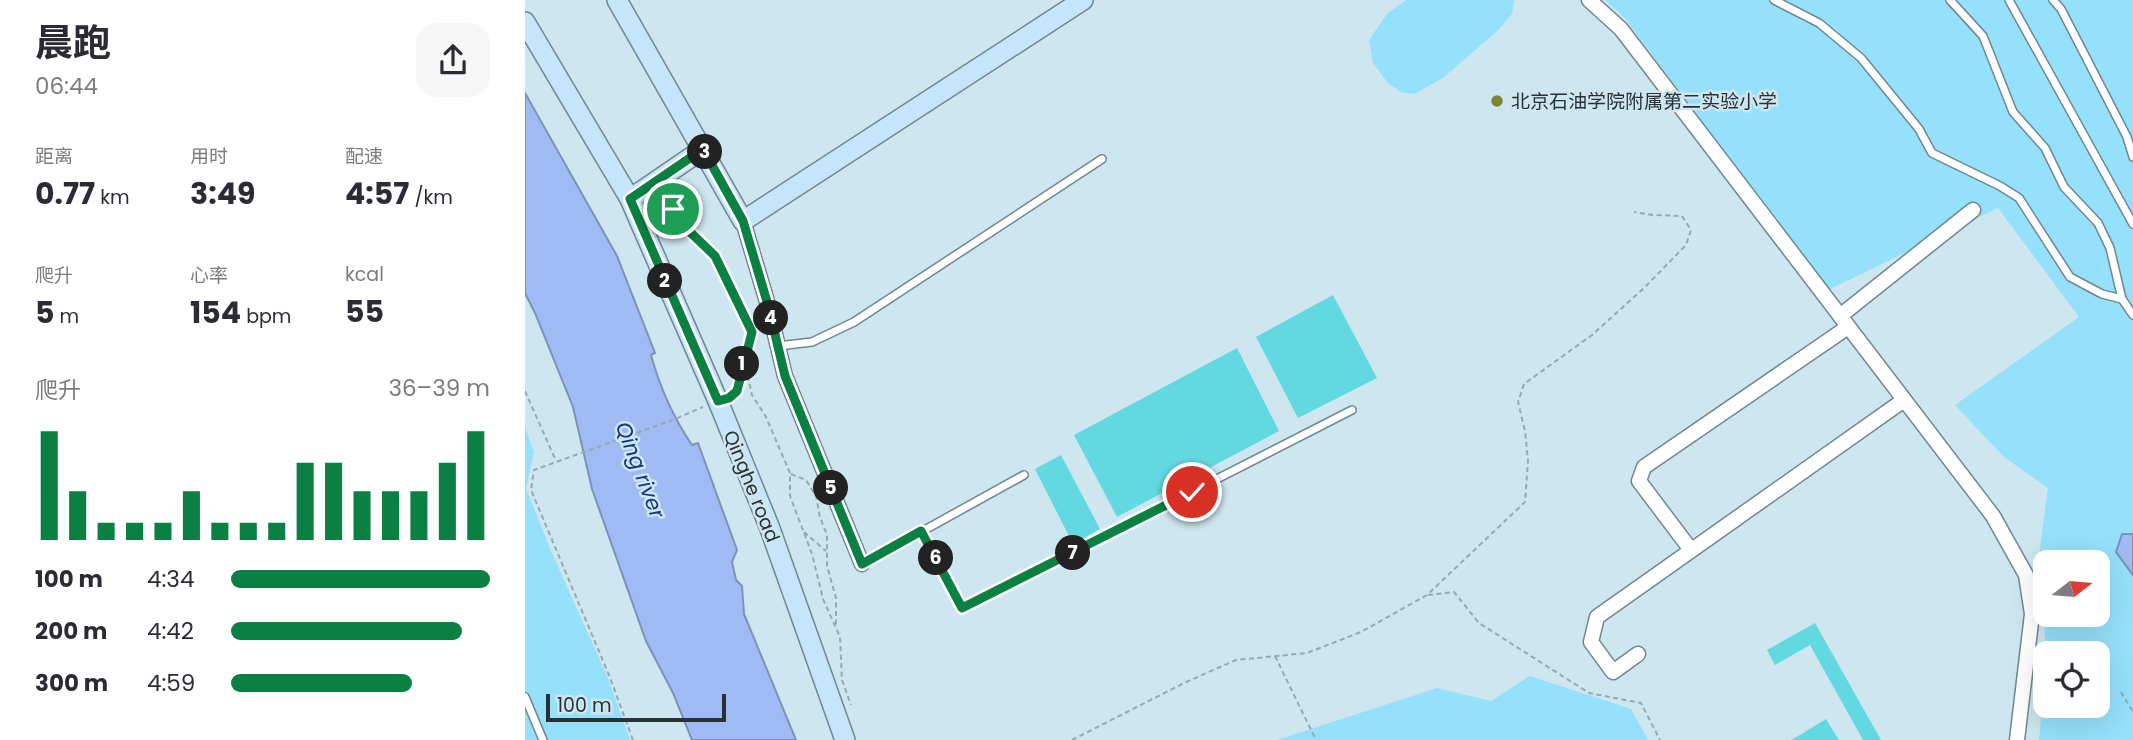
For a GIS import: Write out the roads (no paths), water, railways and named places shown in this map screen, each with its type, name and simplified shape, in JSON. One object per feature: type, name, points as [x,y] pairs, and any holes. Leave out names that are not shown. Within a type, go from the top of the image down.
[{"type":"street","points":[[617,0],[743,221],[785,376],[862,564]]},
{"type":"street","points":[[743,221],[1083,0]]},
{"type":"street","points":[[1589,0],[1621,29],[1993,516],[2026,575],[2032,614],[2017,740]]},
{"type":"street","name":"Qinghe road","points":[[525,22],[630,199],[769,526],[845,740]]},
{"type":"street","points":[[630,199],[703,149]]},
{"type":"street","points":[[1691,550],[1639,481],[1644,467],[1844,321],[1973,209]]},
{"type":"street","points":[[1638,654],[1613,672],[1591,642],[1597,617],[1904,400]]},
{"type":"lane","points":[[1773,0],[1819,23],[1861,58],[1919,129],[1931,153],[2019,198],[2070,277],[2102,293],[2122,299]]},
{"type":"lane","points":[[1950,0],[1983,36],[2013,112],[2045,148],[2064,187],[2098,223],[2110,248],[2122,299],[2133,315]]},
{"type":"lane","points":[[2009,0],[2133,224]]},
{"type":"lane","points":[[2053,0],[2061,9],[2127,137],[2133,157]]},
{"type":"lane","points":[[778,346],[811,342],[854,322],[1101,159]]},
{"type":"lane","points":[[921,531],[962,608],[1352,410]]},
{"type":"lane","points":[[862,564],[1024,475]]},
{"type":"lane","points":[[525,697],[543,740]]},
{"type":"water","name":"Qing river","points":[[525,93],[617,256],[655,353],[651,355],[668,402],[692,445],[698,443],[737,550],[732,562],[736,580],[742,586],[744,614],[796,740],[692,740],[673,693],[646,641],[592,489],[573,407],[525,293]]},
{"type":"water","points":[[2122,534],[2133,534],[2133,575],[2116,552]]},
{"type":"place","name":"北京石油学院附属第二实验小学","points":[[1497,101]]}]
